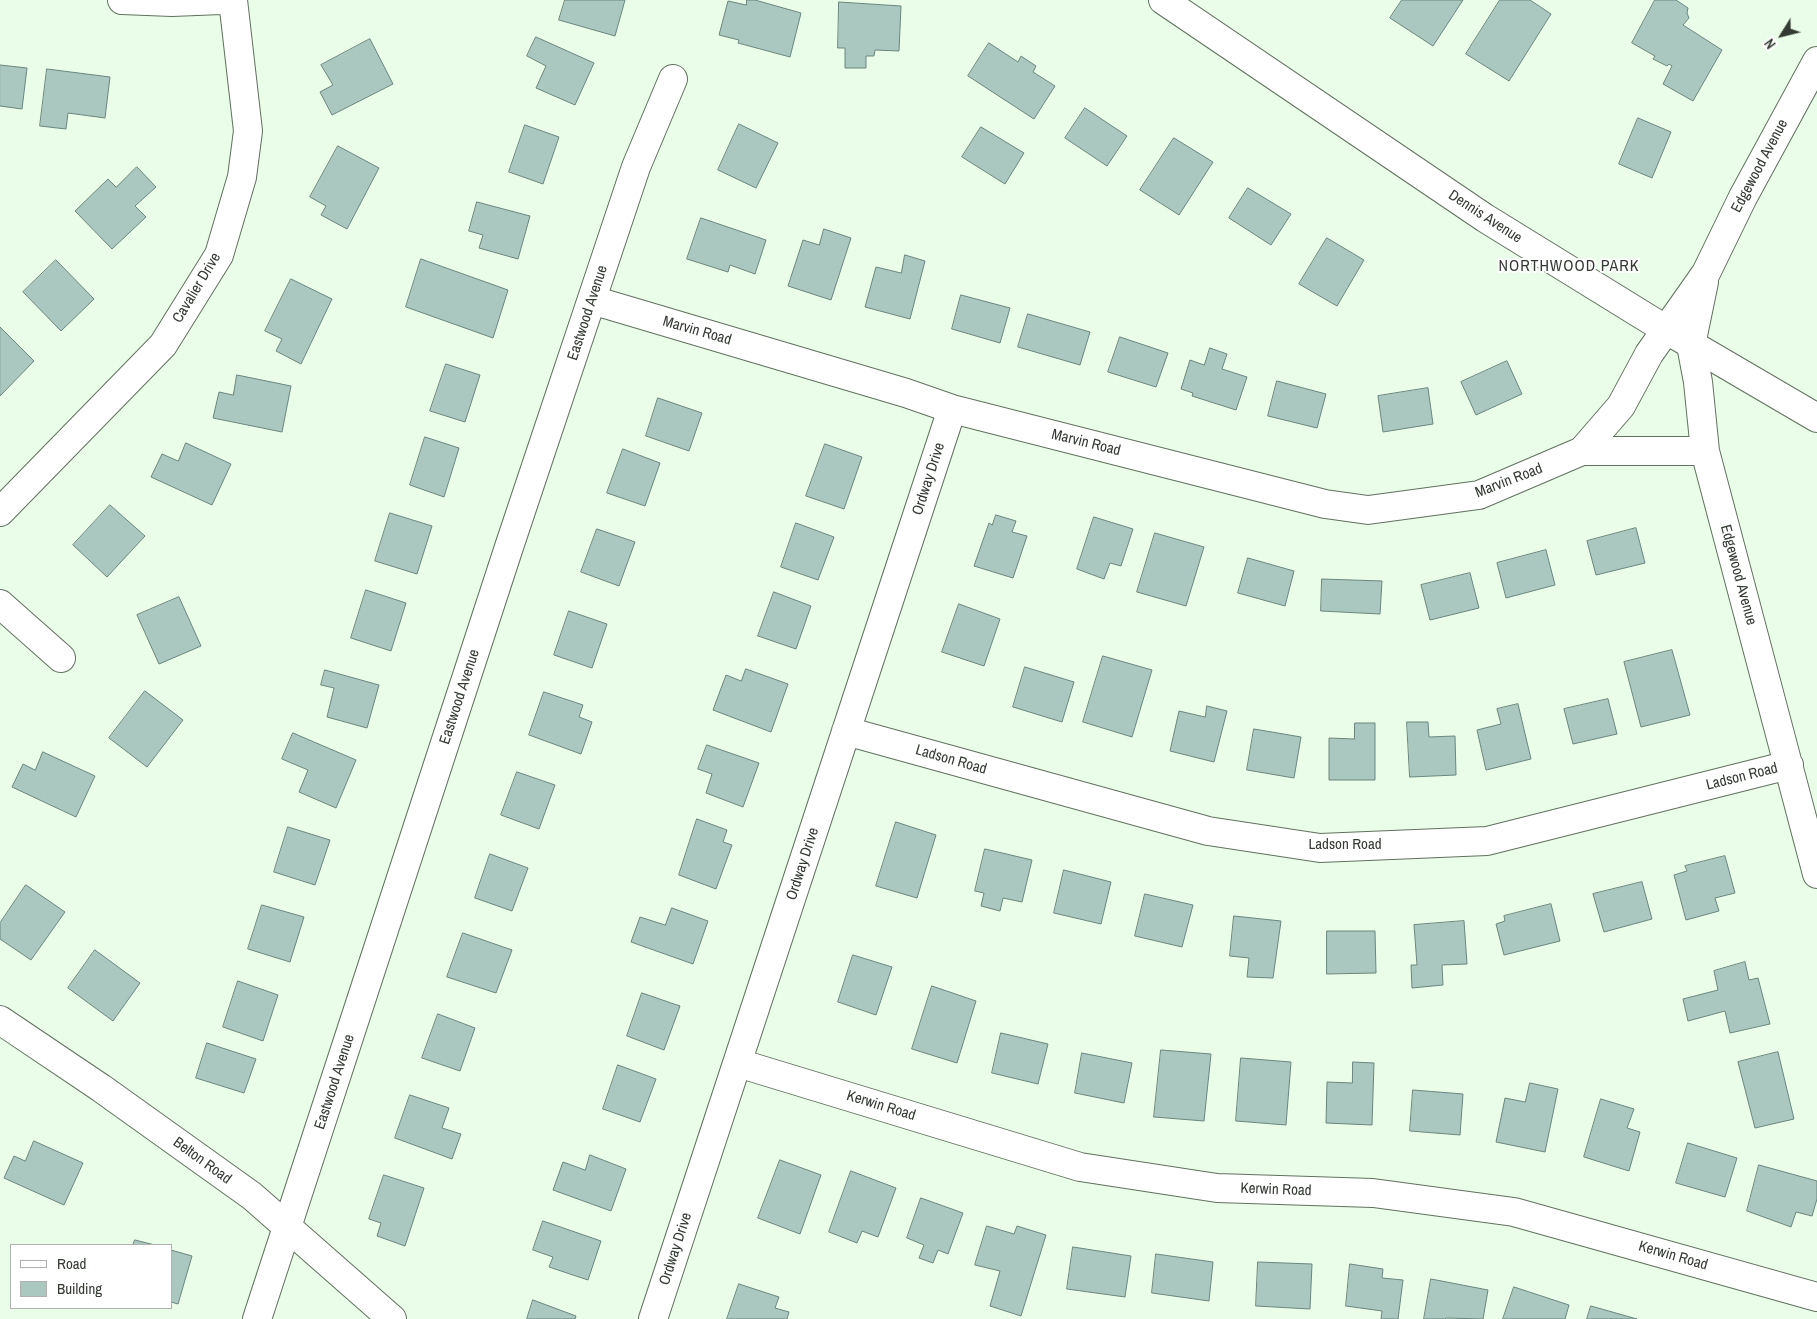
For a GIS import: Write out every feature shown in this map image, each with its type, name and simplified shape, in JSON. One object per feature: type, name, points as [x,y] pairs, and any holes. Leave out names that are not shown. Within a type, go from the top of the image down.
[{"type":"street","points":[[122,0],[172,2],[221,0]]},
{"type":"street","name":"Cavalier Drive","points":[[0,512],[163,345],[219,255],[242,177],[248,131],[233,0]]},
{"type":"street","name":"Dennis Avenue","points":[[1163,0],[1485,218],[1691,345],[1817,418]]},
{"type":"street","name":"Edgewood Avenue","points":[[1665,329],[1706,273],[1743,197],[1817,61]]},
{"type":"street","name":"Eastwood Avenue","points":[[257,1319],[506,556],[636,168],[673,79]]},
{"type":"street","name":"Edgewood Avenue","points":[[1706,273],[1691,345],[1698,382],[1705,451],[1817,874]]},
{"type":"street","name":"Marvin Road","points":[[592,300],[897,390],[952,409],[1325,504],[1368,510],[1479,495],[1582,451],[1705,451]]},
{"type":"street","name":"Marvin Road","points":[[1582,451],[1621,406],[1665,329]]},
{"type":"street","name":"Ordway Drive","points":[[653,1319],[952,409]]},
{"type":"street","points":[[0,604],[61,658]]},
{"type":"street","name":"Ladson Road","points":[[846,731],[1208,831],[1320,848],[1487,841],[1789,765]]},
{"type":"street","name":"Belton Road","points":[[0,1020],[101,1088],[252,1196],[392,1319]]},
{"type":"street","name":"Kerwin Road","points":[[738,1063],[1080,1167],[1217,1188],[1373,1193],[1514,1212],[1817,1297]]},
{"type":"building","points":[[565,0],[625,0],[615,36],[559,20]]},
{"type":"building","points":[[747,0],[755,0],[801,13],[790,57],[738,43],[739,40],[719,35],[728,1],[746,5]]},
{"type":"building","points":[[1402,0],[1463,0],[1433,46],[1390,18]]},
{"type":"building","points":[[1500,0],[1530,0],[1551,14],[1509,81],[1466,54]]},
{"type":"building","points":[[1655,0],[1676,0],[1688,8],[1689,18],[1683,25],[1722,50],[1693,101],[1663,84],[1672,66],[1669,64],[1667,66],[1653,59],[1655,56],[1632,43]]},
{"type":"building","points":[[839,2],[901,6],[899,51],[875,50],[874,56],[866,56],[866,68],[845,68],[845,48],[838,48]]},
{"type":"building","points":[[536,37],[594,63],[575,105],[536,88],[546,66],[527,56]]},
{"type":"building","points":[[370,39],[393,84],[332,115],[320,92],[333,85],[321,65]]},
{"type":"building","points":[[989,43],[1018,62],[1021,56],[1036,66],[1033,72],[1055,86],[1034,119],[968,76]]},
{"type":"building","points":[[0,65],[27,68],[22,109],[0,106]]},
{"type":"building","points":[[47,69],[110,77],[105,118],[68,113],[66,129],[40,126]]},
{"type":"building","points":[[1085,108],[1127,136],[1107,166],[1065,138]]},
{"type":"building","points":[[1638,118],[1671,132],[1652,178],[1619,164]]},
{"type":"building","points":[[739,124],[778,143],[756,188],[718,170]]},
{"type":"building","points":[[525,125],[559,137],[543,184],[509,172]]},
{"type":"building","points":[[981,127],[1024,153],[1005,184],[962,157]]},
{"type":"building","points":[[1174,138],[1213,162],[1179,215],[1140,190]]},
{"type":"building","points":[[338,146],[379,168],[347,229],[321,215],[326,206],[310,197]]},
{"type":"building","points":[[137,167],[156,187],[135,206],[146,217],[112,249],[75,211],[108,179],[116,187]]},
{"type":"building","points":[[1248,188],[1291,214],[1271,245],[1229,218]]},
{"type":"building","points":[[477,202],[530,216],[518,259],[479,248],[483,235],[469,231]]},
{"type":"building","points":[[701,218],[766,240],[755,274],[730,265],[728,272],[687,259]]},
{"type":"building","points":[[824,229],[851,238],[831,300],[788,286],[803,240],[819,245]]},
{"type":"building","points":[[1327,238],[1364,260],[1337,306],[1299,284]]},
{"type":"building","points":[[905,255],[925,261],[910,319],[865,307],[876,267],[901,273]]},
{"type":"building","points":[[421,259],[508,290],[493,338],[406,307]]},
{"type":"building","points":[[56,260],[94,299],[61,331],[23,292]]},
{"type":"building","points":[[291,279],[332,299],[301,364],[276,351],[282,339],[265,331]]},
{"type":"building","points":[[961,295],[1010,308],[1000,343],[952,329]]},
{"type":"building","points":[[1028,314],[1090,332],[1080,365],[1018,347]]},
{"type":"building","points":[[0,327],[34,361],[0,396]]},
{"type":"building","points":[[1120,337],[1168,353],[1156,387],[1108,372]]},
{"type":"building","points":[[1210,348],[1227,354],[1222,369],[1247,377],[1236,410],[1192,396],[1193,393],[1181,389],[1190,360],[1204,365]]},
{"type":"building","points":[[1507,361],[1522,394],[1476,415],[1461,382]]},
{"type":"building","points":[[446,364],[480,375],[465,422],[430,411]]},
{"type":"building","points":[[237,375],[291,386],[282,432],[213,418],[219,392],[233,395]]},
{"type":"building","points":[[1277,381],[1326,394],[1317,428],[1268,416]]},
{"type":"building","points":[[1428,388],[1433,424],[1383,432],[1378,396]]},
{"type":"building","points":[[658,398],[702,413],[689,451],[646,436]]},
{"type":"building","points":[[425,437],[459,448],[444,497],[410,485]]},
{"type":"building","points":[[186,443],[231,464],[212,505],[151,477],[162,454],[178,461]]},
{"type":"building","points":[[825,444],[862,457],[844,509],[806,496]]},
{"type":"building","points":[[623,449],[660,463],[645,506],[607,493]]},
{"type":"building","points":[[110,505],[145,536],[107,577],[73,545]]},
{"type":"building","points":[[390,513],[432,526],[417,574],[375,561]]},
{"type":"building","points":[[996,515],[1016,521],[1012,532],[1027,536],[1013,578],[974,566],[989,523],[992,525]]},
{"type":"building","points":[[1094,517],[1133,529],[1121,566],[1110,563],[1104,579],[1077,569]]},
{"type":"building","points":[[796,523],[834,537],[818,580],[781,567]]},
{"type":"building","points":[[1636,528],[1645,563],[1596,575],[1587,541]]},
{"type":"building","points":[[597,529],[635,542],[619,586],[581,572]]},
{"type":"building","points":[[1155,533],[1204,547],[1186,606],[1137,592]]},
{"type":"building","points":[[1546,550],[1555,585],[1506,598],[1497,563]]},
{"type":"building","points":[[1248,558],[1294,571],[1285,606],[1238,593]]},
{"type":"building","points":[[1470,573],[1479,608],[1430,620],[1421,585]]},
{"type":"building","points":[[1322,579],[1382,581],[1380,614],[1321,611]]},
{"type":"building","points":[[366,590],[406,603],[391,651],[351,638]]},
{"type":"building","points":[[774,592],[811,606],[796,649],[758,636]]},
{"type":"building","points":[[179,597],[201,646],[159,664],[137,615]]},
{"type":"building","points":[[959,604],[1000,619],[984,666],[942,652]]},
{"type":"building","points":[[569,611],[607,624],[592,668],[554,655]]},
{"type":"building","points":[[1672,650],[1690,715],[1641,727],[1624,662]]},
{"type":"building","points":[[1103,656],[1152,670],[1132,737],[1083,722]]},
{"type":"building","points":[[1025,667],[1074,682],[1062,722],[1013,707]]},
{"type":"building","points":[[746,669],[788,684],[771,732],[713,710],[726,675],[741,681]]},
{"type":"building","points":[[325,670],[379,685],[367,728],[327,717],[334,688],[321,685]]},
{"type":"building","points":[[145,691],[183,720],[147,767],[109,738]]},
{"type":"building","points":[[544,692],[583,705],[579,717],[592,722],[581,754],[529,735]]},
{"type":"building","points":[[1608,699],[1617,734],[1573,744],[1564,709]]},
{"type":"building","points":[[1518,704],[1531,759],[1486,770],[1477,730],[1501,724],[1497,709]]},
{"type":"building","points":[[1207,706],[1227,711],[1214,762],[1170,751],[1179,711],[1205,717]]},
{"type":"building","points":[[1407,722],[1428,722],[1429,737],[1455,736],[1456,775],[1410,777]]},
{"type":"building","points":[[1355,723],[1375,723],[1375,780],[1329,780],[1329,738],[1354,739]]},
{"type":"building","points":[[1254,729],[1301,737],[1294,778],[1247,770]]},
{"type":"building","points":[[293,733],[356,760],[336,808],[299,792],[308,770],[282,759]]},
{"type":"building","points":[[707,745],[759,763],[743,807],[706,793],[712,774],[698,769]]},
{"type":"building","points":[[43,752],[95,776],[76,817],[12,787],[23,764],[35,770]]},
{"type":"building","points":[[517,772],[555,785],[539,829],[501,815]]},
{"type":"building","points":[[697,819],[727,830],[723,842],[732,845],[716,889],[679,875]]},
{"type":"building","points":[[896,822],[936,835],[917,898],[876,886]]},
{"type":"building","points":[[288,827],[330,840],[315,885],[274,872]]},
{"type":"building","points":[[985,849],[1032,860],[1022,902],[1003,898],[1000,911],[981,906],[984,893],[975,891]]},
{"type":"building","points":[[490,854],[528,868],[512,911],[475,898]]},
{"type":"building","points":[[1725,856],[1735,893],[1715,898],[1719,911],[1686,920],[1674,875],[1687,871],[1685,866]]},
{"type":"building","points":[[1064,870],[1111,882],[1101,924],[1054,913]]},
{"type":"building","points":[[1642,882],[1652,919],[1604,932],[1593,894]]},
{"type":"building","points":[[26,885],[65,912],[31,960],[0,939],[0,923]]},
{"type":"building","points":[[1145,894],[1193,905],[1182,947],[1135,936]]},
{"type":"building","points":[[1551,904],[1560,941],[1504,955],[1496,924],[1505,921],[1504,916]]},
{"type":"building","points":[[262,905],[304,917],[290,962],[248,949]]},
{"type":"building","points":[[672,908],[708,921],[693,964],[631,942],[640,917],[665,925]]},
{"type":"building","points":[[1234,916],[1281,921],[1273,978],[1247,977],[1249,958],[1230,956]]},
{"type":"building","points":[[1464,921],[1467,964],[1442,965],[1443,985],[1412,988],[1411,965],[1417,965],[1414,925]]},
{"type":"building","points":[[1327,931],[1375,931],[1376,973],[1327,974]]},
{"type":"building","points":[[463,933],[512,950],[496,993],[447,977]]},
{"type":"building","points":[[95,950],[140,983],[113,1021],[68,988]]},
{"type":"building","points":[[853,955],[892,967],[876,1015],[838,1002]]},
{"type":"building","points":[[1745,962],[1749,980],[1758,978],[1770,1024],[1730,1033],[1725,1011],[1688,1021],[1683,999],[1718,990],[1714,971]]},
{"type":"building","points":[[238,981],[278,995],[263,1041],[223,1027]]},
{"type":"building","points":[[932,986],[976,1001],[957,1063],[912,1049]]},
{"type":"building","points":[[642,993],[680,1006],[664,1050],[627,1036]]},
{"type":"building","points":[[438,1014],[475,1028],[460,1071],[422,1058]]},
{"type":"building","points":[[1001,1033],[1048,1044],[1038,1084],[992,1073]]},
{"type":"building","points":[[207,1043],[256,1059],[244,1093],[196,1078]]},
{"type":"building","points":[[1161,1050],[1211,1054],[1204,1121],[1154,1117]]},
{"type":"building","points":[[1778,1052],[1794,1119],[1755,1128],[1738,1062]]},
{"type":"building","points":[[1082,1053],[1132,1063],[1124,1103],[1075,1093]]},
{"type":"building","points":[[1241,1058],[1291,1062],[1286,1125],[1236,1121]]},
{"type":"building","points":[[1353,1062],[1374,1063],[1372,1125],[1326,1123],[1327,1082],[1352,1083]]},
{"type":"building","points":[[618,1065],[656,1079],[640,1122],[603,1109]]},
{"type":"building","points":[[1530,1083],[1558,1089],[1545,1152],[1496,1142],[1505,1098],[1525,1102]]},
{"type":"building","points":[[1413,1090],[1463,1094],[1460,1135],[1410,1131]]},
{"type":"building","points":[[410,1095],[449,1108],[442,1128],[461,1134],[452,1159],[395,1138]]},
{"type":"building","points":[[1601,1099],[1634,1109],[1627,1128],[1640,1132],[1629,1171],[1584,1157]]},
{"type":"building","points":[[34,1141],[83,1163],[64,1205],[4,1178],[14,1156],[25,1161]]},
{"type":"building","points":[[1688,1143],[1737,1158],[1725,1197],[1676,1183]]},
{"type":"building","points":[[590,1155],[626,1169],[611,1211],[553,1190],[563,1162],[585,1170]]},
{"type":"building","points":[[780,1160],[821,1175],[800,1234],[758,1218]]},
{"type":"building","points":[[1759,1165],[1817,1181],[1817,1199],[1812,1216],[1796,1212],[1791,1227],[1747,1211]]},
{"type":"building","points":[[851,1171],[896,1188],[878,1237],[862,1231],[857,1243],[829,1232]]},
{"type":"building","points":[[384,1175],[424,1188],[405,1246],[377,1236],[381,1223],[369,1219]]},
{"type":"building","points":[[921,1198],[963,1213],[948,1254],[938,1250],[933,1263],[919,1258],[924,1245],[907,1238]]},
{"type":"building","points":[[543,1221],[601,1241],[588,1280],[549,1267],[553,1257],[533,1250]]},
{"type":"building","points":[[987,1226],[1014,1234],[1017,1226],[1046,1235],[1021,1316],[990,1306],[1000,1271],[975,1265]]},
{"type":"building","points":[[135,1240],[151,1244],[133,1244]]},
{"type":"building","points":[[1073,1247],[1131,1256],[1125,1297],[1067,1289]]},
{"type":"building","points":[[172,1250],[192,1256],[178,1304],[172,1302]]},
{"type":"building","points":[[1156,1254],[1213,1262],[1209,1301],[1152,1293]]},
{"type":"building","points":[[1258,1262],[1312,1264],[1310,1309],[1256,1306]]},
{"type":"building","points":[[1350,1264],[1383,1269],[1382,1278],[1403,1280],[1398,1319],[1381,1319],[1382,1311],[1346,1306]]},
{"type":"building","points":[[1431,1279],[1488,1290],[1483,1319],[1424,1319]]},
{"type":"building","points":[[739,1284],[779,1297],[775,1308],[789,1312],[787,1319],[727,1319]]},
{"type":"building","points":[[1514,1287],[1569,1305],[1565,1319],[1503,1319]]},
{"type":"building","points":[[533,1300],[576,1316],[575,1319],[527,1319]]},
{"type":"building","points":[[1591,1306],[1637,1319],[1587,1319]]},
{"type":"district","name":"NORTHWOOD PARK","points":[[1569,267]]}]
